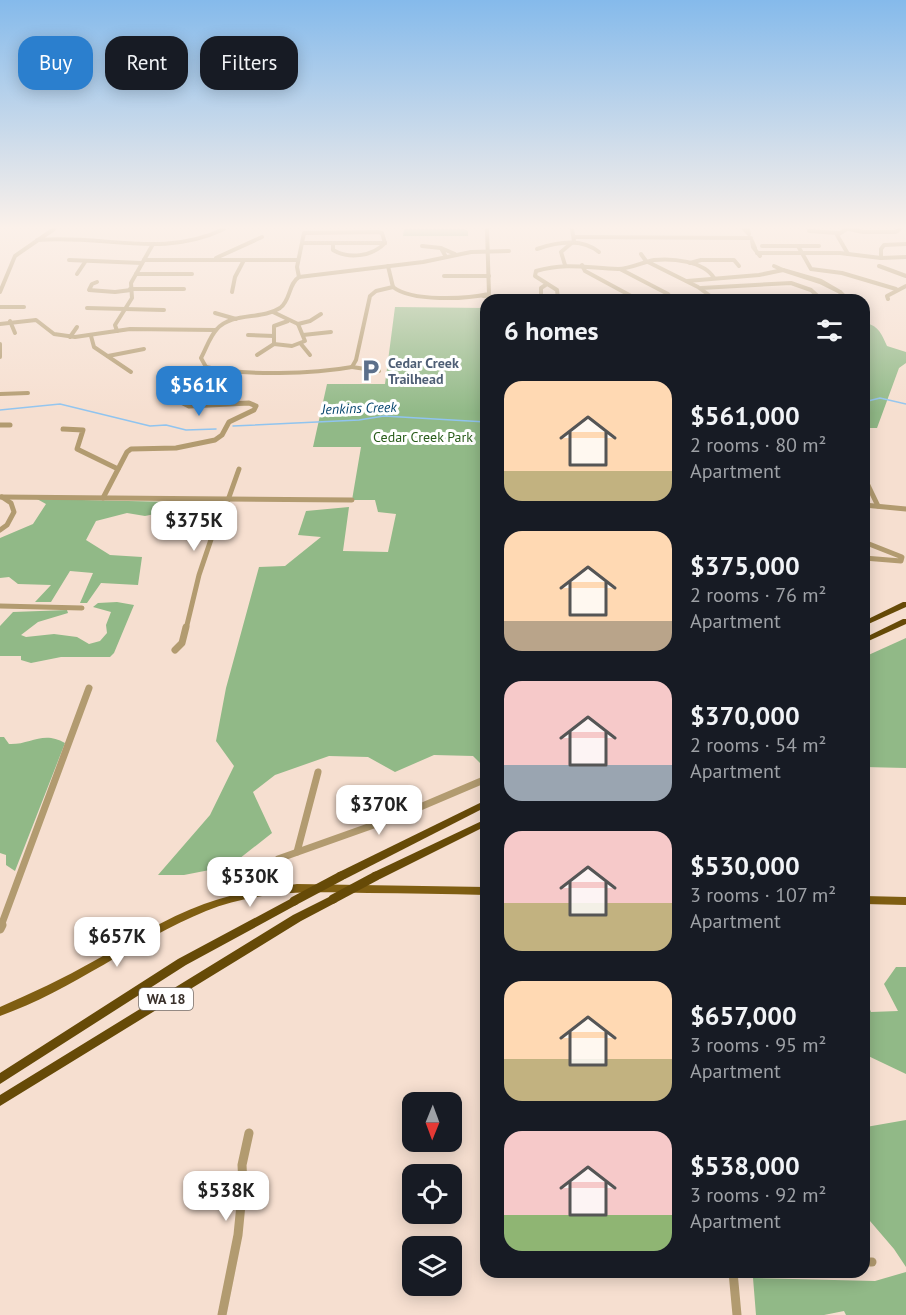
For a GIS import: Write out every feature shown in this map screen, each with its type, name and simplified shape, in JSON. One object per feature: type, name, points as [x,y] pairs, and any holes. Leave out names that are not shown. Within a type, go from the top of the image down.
[{"type":"highway","points":[[870,621],[906,604]]},
{"type":"highway","points":[[870,638],[906,621]]},
{"type":"highway","name":"WA 18","points":[[0,1079],[182,962],[341,876],[480,806]]},
{"type":"highway","name":"WA 18","points":[[0,1101],[297,918],[480,825]]},
{"type":"main road","points":[[0,1012],[70,979],[194,910],[216,902],[269,890],[297,888],[480,891]]},
{"type":"main road","points":[[870,900],[906,901]]},
{"type":"street","points":[[117,331],[115,325],[132,298],[130,290]]},
{"type":"street","points":[[0,325],[10,321],[36,320],[54,334],[70,337],[138,329],[215,330],[236,319],[273,312],[285,303],[290,290]]},
{"type":"street","points":[[352,367],[356,360],[370,296],[378,290]]},
{"type":"street","points":[[396,290],[407,295],[480,295]]},
{"type":"street","points":[[888,299],[887,296],[894,290]]},
{"type":"street","points":[[0,307],[24,307]]},
{"type":"street","points":[[87,308],[164,310]]},
{"type":"street","points":[[273,312],[298,324],[310,321],[321,314]]},
{"type":"street","points":[[215,313],[236,319]]},
{"type":"street","points":[[10,321],[15,333]]},
{"type":"street","points":[[274,344],[274,326],[288,321]]},
{"type":"street","points":[[257,355],[274,344],[287,346],[301,344],[305,341],[298,324]]},
{"type":"street","points":[[70,337],[77,327]]},
{"type":"street","points":[[206,367],[201,358],[215,330]]},
{"type":"street","points":[[303,335],[331,333]]},
{"type":"street","points":[[248,335],[274,336]]},
{"type":"street","points":[[91,336],[94,347],[131,372]]},
{"type":"street","points":[[0,344],[0,357]]},
{"type":"street","points":[[301,344],[310,355]]},
{"type":"street","points":[[108,356],[144,350]]},
{"type":"street","points":[[103,498],[131,449],[176,448],[219,437],[232,420],[254,410],[256,406],[249,404],[185,406],[181,404],[182,390],[191,375],[206,367],[223,370],[326,372],[352,367],[379,371]]},
{"type":"street","points":[[0,394],[28,393]]},
{"type":"street","points":[[0,425],[10,425]]},
{"type":"street","points":[[63,429],[83,430],[77,449],[118,469]]},
{"type":"street","points":[[175,650],[182,643],[199,575],[223,504],[228,500],[239,469]]},
{"type":"street","points":[[870,489],[878,506]]},
{"type":"street","points":[[1,497],[352,500]]},
{"type":"street","points":[[0,530],[7,525],[14,512],[11,503],[1,497]]},
{"type":"street","points":[[870,506],[906,509]]},
{"type":"street","points":[[870,544],[902,557],[901,561],[870,559]]},
{"type":"street","points":[[0,606],[82,608]]},
{"type":"street","points":[[0,929],[89,688]]},
{"type":"street","points":[[297,852],[318,772]]},
{"type":"street","points":[[269,890],[267,876],[270,864],[278,859],[430,804],[480,782]]},
{"type":"street","points":[[222,1315],[238,1235],[243,1191],[242,1165],[249,1133]]},
{"type":"street","points":[[732,1278],[737,1315]]},
{"type":"green space","name":"Cedar Creek Park","points":[[395,307],[480,308],[480,763],[473,756],[434,755],[395,772],[368,757],[329,756],[275,775],[253,792],[272,833],[230,866],[184,875],[158,875],[210,815],[234,766],[216,741],[226,688],[259,567],[285,566],[321,537],[298,535],[306,511],[349,507],[343,551],[388,552],[396,514],[378,512],[375,500],[352,500],[361,447],[313,447],[327,384],[385,384]]},
{"type":"green space","points":[[870,324],[882,335],[887,346],[906,352],[906,363],[899,368],[877,428],[870,428]]},
{"type":"green space","points":[[37,499],[174,502],[169,511],[145,516],[127,513],[96,521],[86,540],[110,555],[142,557],[138,585],[101,583],[87,603],[80,603],[93,573],[70,571],[51,602],[35,602],[51,585],[18,584],[9,577],[0,578],[0,538],[33,524],[46,504]]},
{"type":"green space","points":[[117,602],[134,605],[114,653],[110,657],[61,657],[31,663],[21,660],[21,656],[0,656],[0,626],[13,612],[67,610],[68,613],[38,622],[21,635],[26,637],[54,634],[77,637],[89,644],[100,641],[107,633],[106,625],[111,612],[93,607],[98,603]]},
{"type":"green space","points":[[906,638],[906,768],[870,767],[870,654]]},
{"type":"green space","points":[[0,737],[4,737],[9,744],[43,738],[57,739],[65,743],[15,871],[6,865],[6,855],[0,853]]},
{"type":"green space","points":[[896,967],[906,967],[906,1074],[870,1057],[870,1010],[871,1012],[898,1011],[884,984]]},
{"type":"green space","points":[[906,1120],[906,1267],[870,1221],[870,1126]]},
{"type":"green space","points":[[906,1272],[906,1315],[846,1315],[844,1311],[824,1315],[756,1315],[753,1278],[875,1281]]},
{"type":"waterway","name":"Jenkins Creek","points":[[870,400],[880,398],[906,404]]},
{"type":"waterway","name":"Jenkins Creek","points":[[0,410],[60,404],[150,426],[166,425],[186,430],[216,429]]},
{"type":"waterway","name":"Jenkins Creek","points":[[233,426],[359,420],[384,416],[480,422]]},
{"type":"place","name":"Cedar Creek Trailhead","points":[[370,371]]}]
